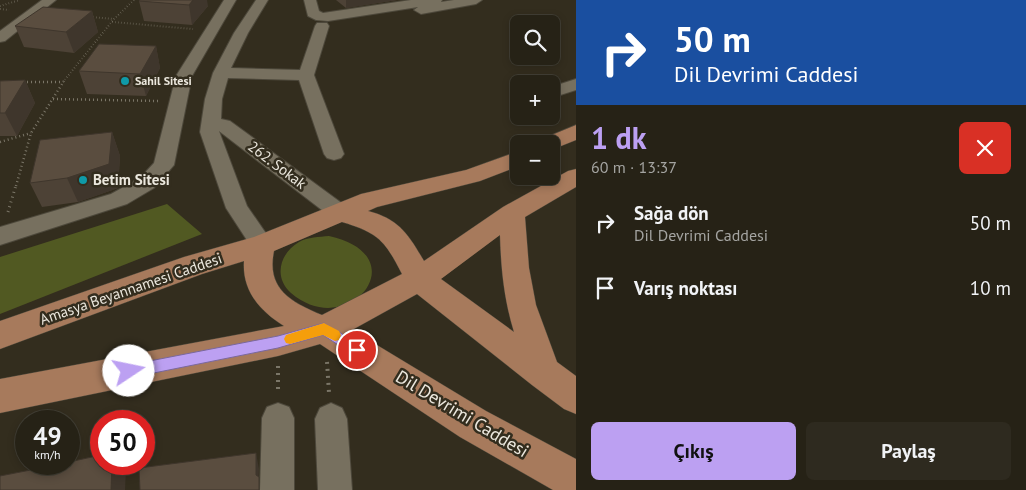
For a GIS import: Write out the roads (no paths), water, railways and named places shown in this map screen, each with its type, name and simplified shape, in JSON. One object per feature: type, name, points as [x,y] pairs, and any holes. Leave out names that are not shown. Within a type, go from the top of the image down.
[{"type":"main road","points":[[560,139],[576,132]]},
{"type":"main road","points":[[324,329],[298,320],[274,304],[261,286],[257,272],[258,258],[262,245],[370,200],[472,176],[510,161]]},
{"type":"main road","points":[[0,396],[278,342],[324,329],[419,279],[512,213],[576,177]]},
{"type":"main road","points":[[339,212],[374,222],[390,232],[402,247],[419,279],[576,397]]},
{"type":"main road","points":[[512,213],[515,268],[521,305],[544,374]]},
{"type":"main road","name":"Amasya Beyannamesi Caddesi","points":[[0,335],[194,265],[262,245]]},
{"type":"main road","name":"Dil Devrimi Caddesi","points":[[324,329],[473,424],[576,482]]},
{"type":"street","points":[[0,38],[50,0]]},
{"type":"street","points":[[1,235],[119,199],[147,183],[164,165],[184,76],[230,0]]},
{"type":"street","points":[[262,0],[237,38],[220,73],[214,96],[213,122],[209,132],[237,208],[262,245]]},
{"type":"street","points":[[310,0],[313,13],[321,17],[436,0]]},
{"type":"street","points":[[407,12],[476,0]]},
{"type":"street","points":[[322,26],[306,74],[334,154]]},
{"type":"street","points":[[220,73],[306,74]]},
{"type":"street","points":[[560,90],[576,84]]},
{"type":"street","name":"262. Sokak","points":[[213,122],[223,125],[339,212]]},
{"type":"street","points":[[277,490],[278,418]]},
{"type":"street","points":[[331,419],[335,490]]},
{"type":"place","name":"Sahil Sitesi","points":[[125,81]]},
{"type":"place","name":"Betim Sitesi","points":[[83,180]]}]
